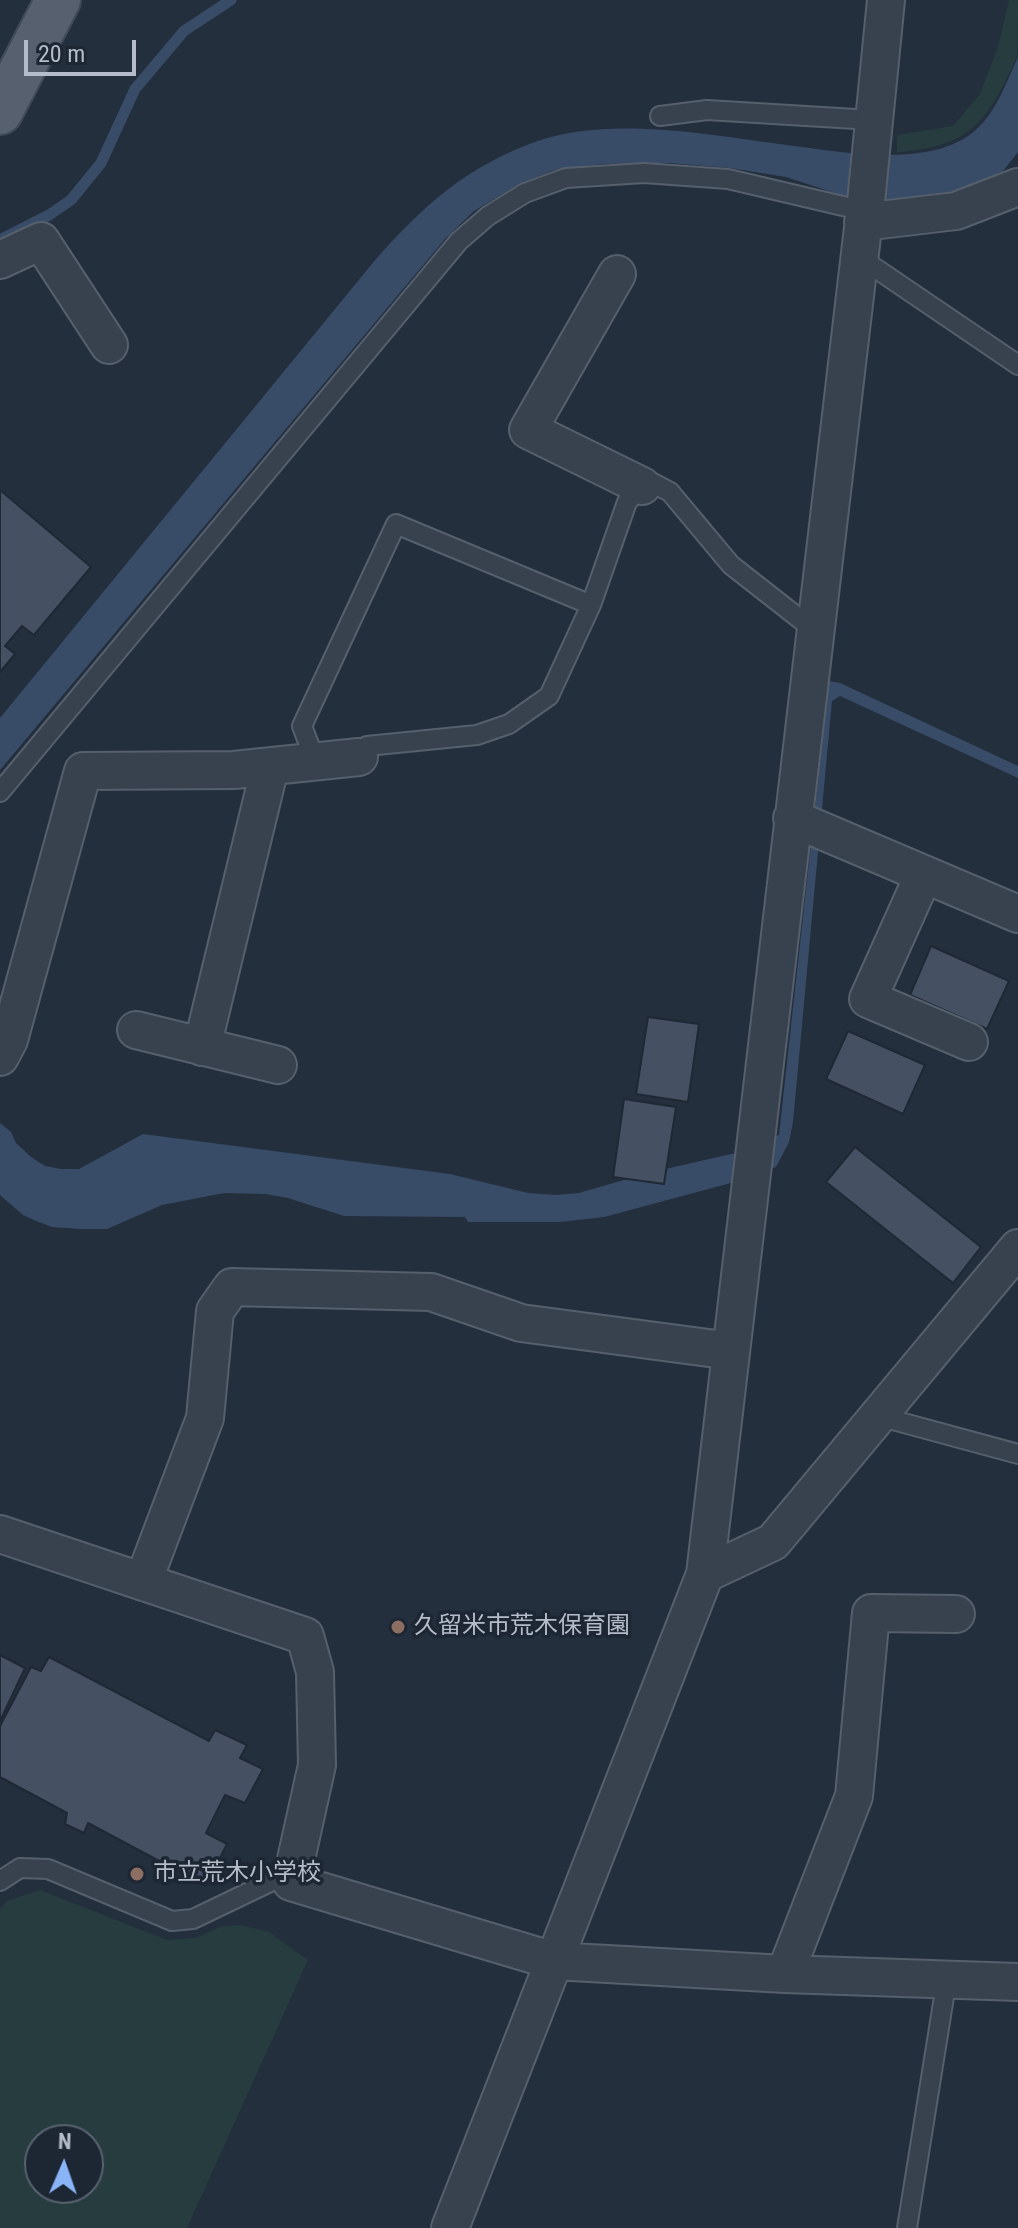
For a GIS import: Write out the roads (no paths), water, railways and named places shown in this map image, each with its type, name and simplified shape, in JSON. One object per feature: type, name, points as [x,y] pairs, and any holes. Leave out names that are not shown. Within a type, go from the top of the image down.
[{"type":"main road","points":[[0,112],[58,0]]},
{"type":"street","points":[[450,2228],[705,1574],[859,257],[886,0]]},
{"type":"street","points":[[864,212],[956,211],[1018,187]]},
{"type":"street","points":[[0,260],[41,241],[109,345]]},
{"type":"street","points":[[617,274],[528,430],[642,486]]},
{"type":"street","points":[[0,1057],[9,1040],[83,771],[270,767],[359,757]]},
{"type":"street","points":[[202,1047],[270,767]]},
{"type":"street","points":[[792,818],[1018,914]]},
{"type":"street","points":[[924,874],[868,999],[969,1042]]},
{"type":"street","points":[[136,1030],[278,1065]]},
{"type":"street","points":[[705,1574],[773,1542],[1018,1248]]},
{"type":"street","points":[[143,1582],[205,1418],[215,1311],[232,1287],[431,1292],[521,1323],[731,1351]]},
{"type":"street","points":[[0,1534],[305,1636],[315,1672],[317,1765],[291,1882],[554,1961],[785,1974],[1018,1982]]},
{"type":"street","points":[[785,1974],[854,1796],[871,1613],[956,1614]]},
{"type":"lane","points":[[660,116],[707,110],[871,135]]},
{"type":"lane","points":[[0,792],[459,241],[488,216],[525,193],[566,178],[644,173],[728,179],[864,212]]},
{"type":"lane","points":[[859,257],[1018,365]]},
{"type":"lane","points":[[359,757],[367,746],[477,735],[509,724],[549,696],[591,605],[627,502],[642,486],[653,483],[670,492],[731,565],[814,630]]},
{"type":"lane","points":[[316,763],[302,726],[396,524],[591,605]]},
{"type":"lane","points":[[878,1416],[1018,1454]]},
{"type":"lane","points":[[0,1881],[20,1868],[48,1869],[172,1921],[193,1919],[293,1871]]},
{"type":"lane","points":[[907,2228],[947,1978]]},
{"type":"water","points":[[1018,57],[1018,152],[1003,171],[949,197],[890,201],[844,196],[786,177],[730,168],[670,163],[602,164],[555,170],[521,183],[474,211],[445,239],[0,770],[0,718],[376,259],[447,190],[510,152],[564,134],[595,130],[627,128],[693,133],[856,154],[930,151],[952,145],[979,127],[999,98]]},
{"type":"water","points":[[829,681],[840,683],[1018,766],[1018,778],[840,696],[832,701],[793,1122],[789,1142],[776,1167],[742,1180],[604,1217],[560,1222],[468,1222],[465,1217],[344,1216],[288,1198],[224,1193],[162,1205],[107,1229],[80,1229],[52,1227],[34,1220],[23,1215],[0,1195],[0,1123],[31,1157],[45,1166],[61,1169],[79,1169],[143,1134],[450,1174],[528,1193],[556,1195],[579,1193],[740,1152],[779,1135]]},
{"type":"waterway","points":[[0,240],[71,200],[101,163],[135,89],[184,31],[231,0]]},
{"type":"place","name":"久留米市荒木保育園","points":[[398,1627]]},
{"type":"place","name":"市立荒木小学校","points":[[137,1874]]}]
